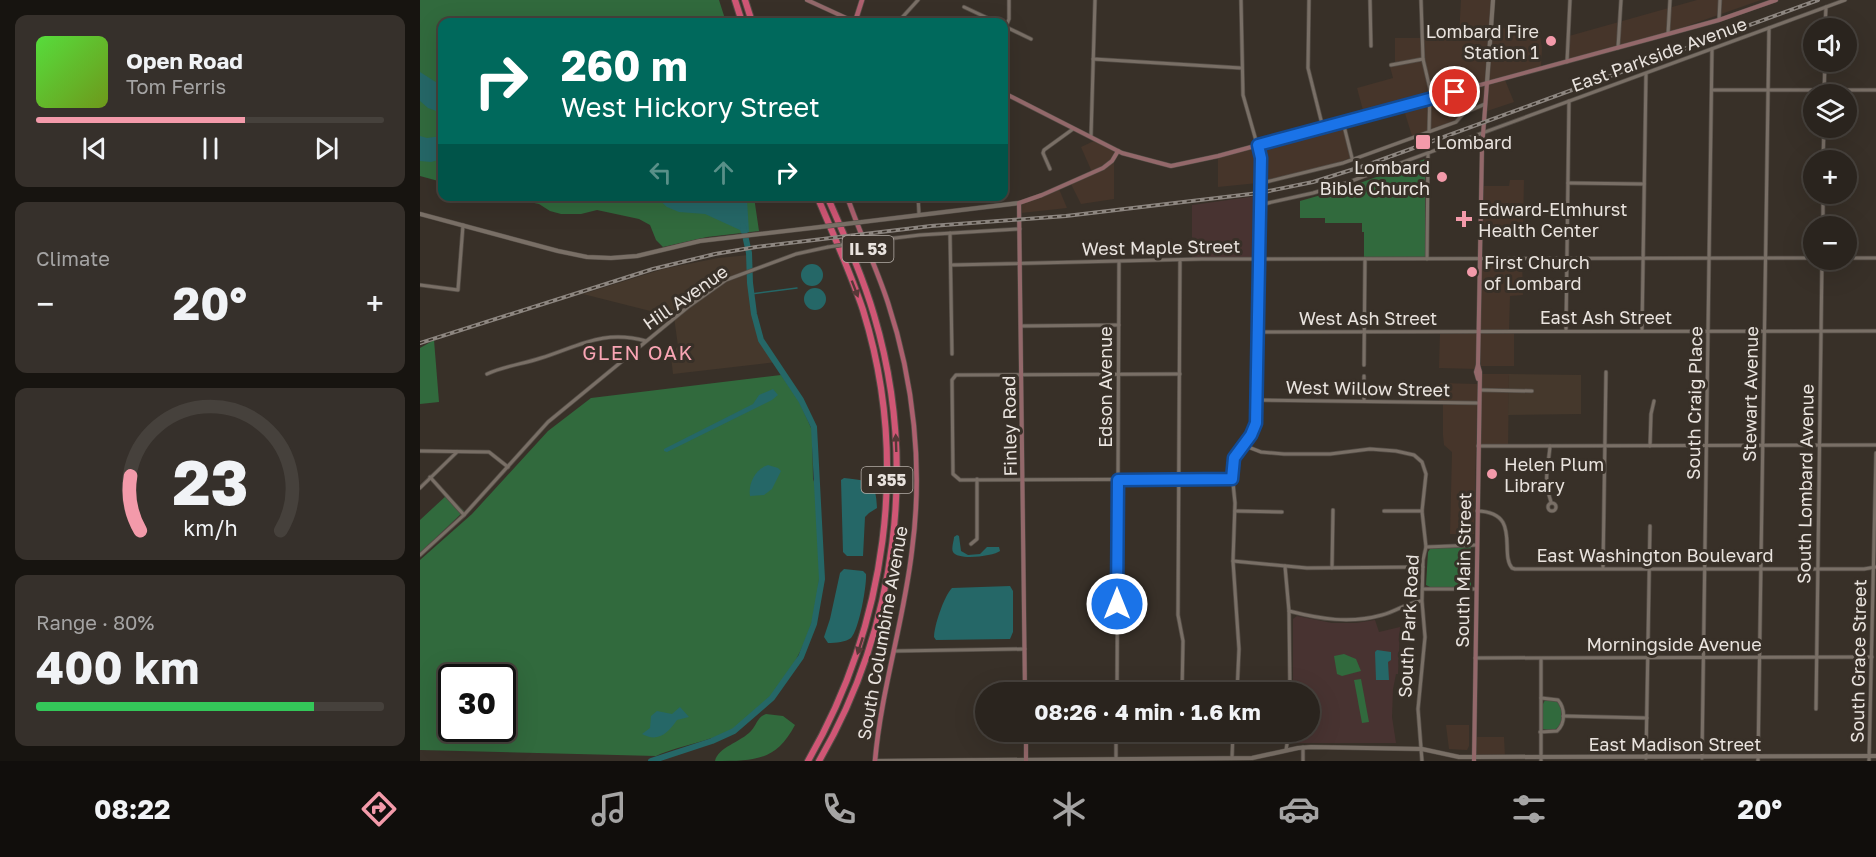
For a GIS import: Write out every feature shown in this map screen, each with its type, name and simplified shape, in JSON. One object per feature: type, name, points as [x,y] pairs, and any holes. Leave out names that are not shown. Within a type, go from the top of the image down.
[{"type":"highway","points":[[735,0],[741,18]]},
{"type":"highway","points":[[745,0],[751,18]]},
{"type":"highway","name":"I 355","points":[[808,761],[845,688],[866,628],[883,548],[887,500],[885,430],[874,351],[856,292],[819,201]]},
{"type":"highway","name":"I 355","points":[[819,761],[841,720],[875,631],[892,549],[897,478],[896,429],[882,348],[865,289],[829,201]]},
{"type":"main road","points":[[807,0],[846,18]]},
{"type":"main road","points":[[856,18],[861,0]]},
{"type":"main road","points":[[1008,95],[1118,151],[1138,159],[1175,166],[1618,48],[1719,20],[1776,0]]},
{"type":"main road","name":"South Main Street","points":[[1474,759],[1480,259],[1483,133],[1487,83]]},
{"type":"main road","points":[[1019,203],[1103,168],[1112,161],[1118,151]]},
{"type":"main road","name":"South Columbine Avenue","points":[[849,201],[878,272],[896,328],[906,369],[916,447],[917,492],[912,550],[904,606],[880,710],[875,761]]},
{"type":"main road","name":"Finley Road","points":[[1019,203],[1025,682]]},
{"type":"main road","points":[[1026,742],[1026,760]]},
{"type":"street","points":[[902,18],[918,0]]},
{"type":"street","points":[[1006,18],[1009,0]]},
{"type":"street","points":[[1091,136],[1095,0]]},
{"type":"street","points":[[1237,682],[1239,642],[1233,561],[1235,511],[1232,479],[1234,458],[1254,430],[1256,423],[1261,158],[1244,102],[1241,68],[1241,0]]},
{"type":"street","points":[[1309,0],[1308,68],[1323,128]]},
{"type":"street","points":[[1370,0],[1371,45]]},
{"type":"street","points":[[1421,0],[1423,59],[1430,89],[1429,132]]},
{"type":"street","points":[[1487,83],[1493,0]]},
{"type":"street","points":[[1567,62],[1570,0]]},
{"type":"street","points":[[1618,48],[1621,0]]},
{"type":"street","points":[[1668,34],[1670,0]]},
{"type":"street","points":[[1719,20],[1720,0]]},
{"type":"street","name":"East Parkside Avenue","points":[[1259,206],[1333,187],[1428,154],[1845,0]]},
{"type":"street","points":[[964,7],[987,18]]},
{"type":"street","points":[[1825,18],[1826,7]]},
{"type":"street","points":[[1008,28],[1031,39]]},
{"type":"street","name":"Stewart Avenue","points":[[1758,759],[1769,28]]},
{"type":"street","name":"South Craig Place","points":[[1702,758],[1712,49]]},
{"type":"street","points":[[1093,59],[1241,68]]},
{"type":"street","points":[[1391,65],[1423,59]]},
{"type":"street","points":[[1642,330],[1646,74]]},
{"type":"street","points":[[1713,90],[1803,91]]},
{"type":"street","points":[[1857,91],[1876,90]]},
{"type":"street","points":[[1566,331],[1569,101]]},
{"type":"street","points":[[1260,182],[1327,168],[1456,122],[1467,111],[1486,104]]},
{"type":"street","points":[[1343,122],[1352,159]]},
{"type":"street","points":[[1050,169],[1043,153],[1044,150],[1074,128]]},
{"type":"street","points":[[1427,259],[1428,154]]},
{"type":"street","points":[[1568,183],[1645,184]]},
{"type":"street","points":[[918,201],[919,214]]},
{"type":"street","points":[[420,214],[558,251],[587,257],[611,258],[638,256],[690,243],[741,236],[1019,203]]},
{"type":"street","points":[[420,285],[458,290],[463,225]]},
{"type":"street","name":"Hill Avenue","points":[[420,555],[464,515],[548,422],[646,341],[719,286],[742,273],[796,254],[828,247],[902,237],[1020,229]]},
{"type":"street","points":[[950,233],[952,354]]},
{"type":"street","name":"West Maple Street","points":[[951,265],[1258,259],[1803,258]]},
{"type":"street","points":[[1857,258],[1876,258]]},
{"type":"street","points":[[1364,365],[1365,259]]},
{"type":"street","points":[[1180,260],[1178,615],[1183,641],[1182,682]]},
{"type":"street","name":"Edson Avenue","points":[[1117,682],[1119,262]]},
{"type":"street","name":"South Lombard Avenue","points":[[1816,709],[1822,270]]},
{"type":"street","points":[[1021,326],[1119,325]]},
{"type":"street","name":"East Ash Street","points":[[1479,331],[1876,331]]},
{"type":"street","name":"West Ash Street","points":[[1257,332],[1479,331]]},
{"type":"street","points":[[487,374],[498,369],[541,359],[582,343],[605,337],[630,336],[646,341]]},
{"type":"street","points":[[1603,568],[1606,372]]},
{"type":"street","points":[[1180,374],[961,374],[954,376],[952,381],[953,474],[960,480],[1232,479]]},
{"type":"street","points":[[1364,376],[1364,401]]},
{"type":"street","points":[[1479,390],[1532,391]]},
{"type":"street","name":"West Willow Street","points":[[1257,400],[1478,403]]},
{"type":"street","points":[[1650,446],[1651,414],[1654,401]]},
{"type":"street","name":"South Park Road","points":[[1243,445],[1261,452],[1284,454],[1330,454],[1370,449],[1409,453],[1420,458],[1426,471],[1422,511],[1426,547],[1422,601],[1424,649],[1418,702],[1422,761]]},
{"type":"street","points":[[1478,446],[1876,445]]},
{"type":"street","points":[[1550,446],[1546,465],[1546,481],[1551,502]]},
{"type":"street","points":[[420,451],[489,452],[508,466]]},
{"type":"street","points":[[420,488],[457,452]]},
{"type":"street","name":"South Grace Street","points":[[1869,759],[1876,453]]},
{"type":"street","points":[[430,477],[464,515]]},
{"type":"street","points":[[972,544],[977,539],[977,479]]},
{"type":"street","points":[[1332,568],[1333,510]]},
{"type":"street","points":[[1235,511],[1282,512]]},
{"type":"street","points":[[1384,511],[1422,511]]},
{"type":"street","name":"East Washington Boulevard","points":[[1477,511],[1494,515],[1504,526],[1508,535],[1508,561],[1512,568],[1817,569],[1875,567]]},
{"type":"street","points":[[1647,758],[1650,526]]},
{"type":"street","points":[[1426,547],[1477,545]]},
{"type":"street","points":[[1233,561],[1332,568],[1423,567]]},
{"type":"street","points":[[1285,566],[1289,611],[1290,682]]},
{"type":"street","points":[[1423,589],[1476,588]]},
{"type":"street","points":[[1289,611],[1328,619],[1361,619],[1383,615],[1422,601]]},
{"type":"street","points":[[894,651],[1025,649]]},
{"type":"street","name":"Morningside Avenue","points":[[1475,658],[1872,657]]},
{"type":"street","points":[[1540,760],[1541,658]]},
{"type":"street","points":[[1540,732],[1557,731],[1562,726],[1563,717],[1563,708],[1557,700],[1541,698]]},
{"type":"street","points":[[1563,717],[1647,718]]},
{"type":"street","points":[[1116,742],[1116,759]]},
{"type":"street","points":[[1232,758],[1233,742]]},
{"type":"street","points":[[1286,750],[1287,742]]},
{"type":"street","points":[[1303,747],[1303,761]]},
{"type":"street","name":"East Madison Street","points":[[875,761],[1232,758],[1252,760],[1303,747],[1422,749],[1474,759],[1869,759],[1876,756]]},
{"type":"shaded area","points":[[1461,0],[1494,0],[1493,28],[1539,29],[1542,48],[1541,67],[1364,114],[1357,88],[1393,78],[1389,63],[1395,62],[1395,38],[1459,37]]},
{"type":"shaded area","points":[[1697,0],[1761,0],[1667,33],[1568,60],[1569,36]]},
{"type":"shaded area","points":[[1505,80],[1514,102],[1487,111],[1489,85]]},
{"type":"shaded area","points":[[1486,85],[1485,108],[1465,114],[1460,121],[1413,139],[1403,107]]},
{"type":"shaded area","points":[[1344,123],[1353,157],[1329,166],[1261,181],[1262,156],[1259,146]]},
{"type":"shaded area","points":[[1096,140],[1117,152],[1109,162],[1092,172],[1081,147]]},
{"type":"shaded area","points":[[1257,147],[1258,183],[1218,187],[1218,157]]},
{"type":"shaded area","points":[[1114,160],[1114,199],[1081,204],[1071,184]]},
{"type":"shaded area","points":[[1510,180],[1524,180],[1523,228],[1482,228],[1484,186],[1509,186]]},
{"type":"shaded area","points":[[1059,189],[1067,208],[1021,213],[1020,204]]},
{"type":"shaded area","points":[[1257,196],[1256,258],[1192,258],[1192,205]]},
{"type":"shaded area","points":[[749,255],[754,314],[761,340],[776,362],[673,374],[671,356],[678,346],[674,317],[583,294],[663,269],[718,258]]},
{"type":"shaded area","points":[[1522,260],[1523,295],[1510,296],[1509,330],[1481,330],[1481,261]]},
{"type":"shaded area","points":[[1440,333],[1478,333],[1477,369],[1439,368]]},
{"type":"shaded area","points":[[1481,333],[1514,333],[1514,366],[1481,366]]},
{"type":"shaded area","points":[[1481,374],[1509,374],[1508,447],[1480,448]]},
{"type":"shaded area","points":[[1509,374],[1581,375],[1581,414],[1508,415]]},
{"type":"shaded area","points":[[1440,383],[1477,384],[1477,402],[1439,401]]},
{"type":"shaded area","points":[[1443,404],[1477,404],[1474,534],[1450,534],[1452,452],[1444,445]]},
{"type":"shaded area","points":[[1297,616],[1332,623],[1375,620],[1379,632],[1400,627],[1398,674],[1396,674],[1393,689],[1392,717],[1396,743],[1291,743],[1320,742],[1320,682],[1293,682],[1293,619]]},
{"type":"shaded area","points":[[1446,725],[1469,725],[1467,750],[1449,749]]},
{"type":"shaded area","points":[[1476,737],[1504,737],[1505,757],[1476,757]]},
{"type":"green space","points":[[420,0],[719,0],[725,18],[438,18],[438,181],[420,176]]},
{"type":"green space","points":[[1425,159],[1425,257],[1364,257],[1362,223],[1325,223],[1325,218],[1300,218],[1300,201],[1349,187]]},
{"type":"green space","points":[[525,201],[755,201],[759,231],[707,237],[663,247],[656,240],[650,225],[639,219],[597,210],[581,214],[561,214],[550,211],[539,204]]},
{"type":"green space","points":[[434,340],[439,402],[420,404],[420,348]]},
{"type":"green space","points":[[781,375],[799,401],[812,430],[813,479],[817,490],[819,579],[815,610],[810,629],[792,667],[767,700],[738,726],[718,736],[656,756],[420,750],[420,560],[472,514],[548,431],[591,398]]},
{"type":"green space","points":[[447,495],[464,511],[420,553],[420,520]]},
{"type":"green space","points":[[1471,547],[1471,587],[1430,587],[1426,585],[1428,552],[1430,549]]},
{"type":"green space","points":[[1344,654],[1356,659],[1361,671],[1342,676],[1337,674],[1334,656]]},
{"type":"green space","points":[[1361,679],[1369,722],[1362,723],[1354,680]]},
{"type":"green space","points":[[1545,700],[1555,700],[1561,706],[1561,725],[1553,731],[1543,729]]},
{"type":"green space","points":[[766,714],[783,716],[795,725],[780,746],[772,752],[753,759],[715,761],[720,752],[747,735]]},
{"type":"water","points":[[420,72],[438,83],[438,112],[428,108],[420,101]]},
{"type":"water","points":[[420,136],[438,137],[438,160],[420,161]]},
{"type":"water","points":[[660,201],[747,201],[749,232],[741,233],[740,230],[705,214],[679,212],[667,207]]},
{"type":"water","points":[[812,264],[822,271],[823,275],[816,285],[812,286],[802,279],[801,275],[808,265]]},
{"type":"water","points":[[815,288],[825,295],[826,299],[819,309],[815,310],[805,303],[804,299],[811,289]]},
{"type":"water","points":[[773,389],[778,395],[772,400],[667,452],[664,451],[753,404],[759,395]]},
{"type":"water","points":[[768,465],[781,471],[772,489],[764,495],[750,496],[753,478],[759,470]]},
{"type":"water","points":[[844,478],[870,483],[875,491],[877,508],[865,517],[863,556],[847,556],[843,552],[841,480]]},
{"type":"water","points":[[957,535],[961,551],[968,555],[980,554],[987,547],[999,547],[1000,551],[976,557],[956,555],[952,549],[954,537]]},
{"type":"water","points":[[844,569],[863,571],[866,574],[862,607],[851,638],[828,643],[824,637],[840,573]]},
{"type":"water","points":[[1010,586],[1013,591],[1013,632],[1010,639],[936,640],[934,632],[938,619],[952,588]]},
{"type":"water","points":[[1377,650],[1391,652],[1391,660],[1388,662],[1389,680],[1376,680],[1375,652]]},
{"type":"water","points":[[680,707],[689,717],[677,720],[666,733],[658,737],[648,737],[642,734],[650,728],[651,716],[657,711],[672,714]]},
{"type":"waterway","points":[[651,761],[712,741],[734,731],[772,698],[801,657],[814,624],[822,579],[814,427],[801,400],[761,340],[754,314],[749,253],[743,226]]},
{"type":"waterway","points":[[751,294],[797,288]]},
{"type":"railway","points":[[420,343],[653,269],[715,254],[931,226],[1066,216],[1259,193],[1313,182],[1367,165],[1818,0]]},
{"type":"place","name":"Lombard Fire Station 1","points":[[1551,41]]},
{"type":"place","name":"Lombard","points":[[1423,142]]},
{"type":"place","name":"Lombard Bible Church","points":[[1442,177]]},
{"type":"place","name":"Edward-Elmhurst Health Center","points":[[1464,219]]},
{"type":"place","name":"First Church of Lombard","points":[[1472,272]]},
{"type":"place","name":"Helen Plum Library","points":[[1492,474]]},
{"type":"district","name":"GLEN OAK","points":[[638,352]]},
{"type":"route","points":[[1117,604],[1118,480],[1232,479],[1234,458],[1254,430],[1257,416],[1261,158],[1258,145],[1455,92]]}]
